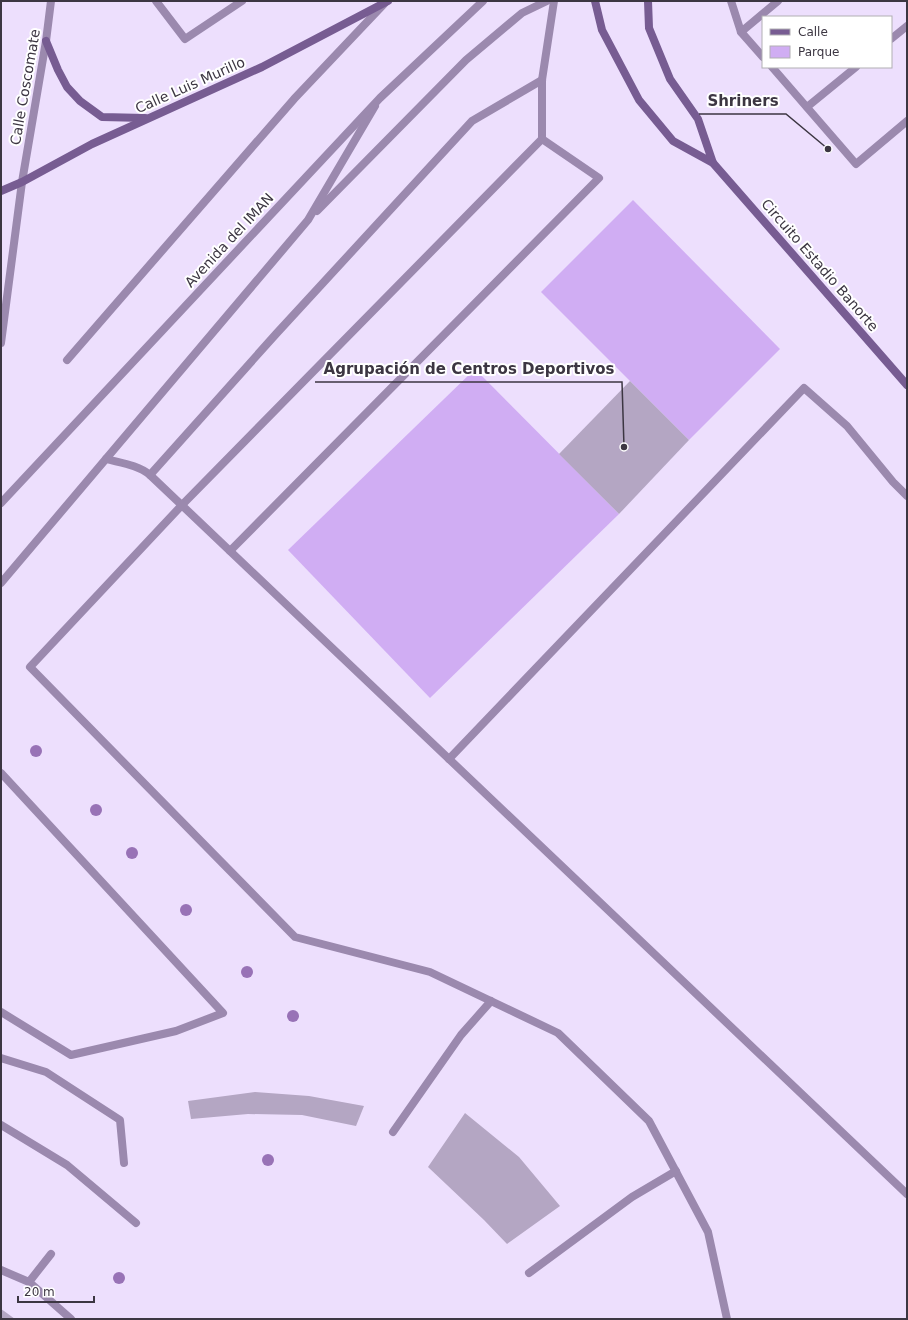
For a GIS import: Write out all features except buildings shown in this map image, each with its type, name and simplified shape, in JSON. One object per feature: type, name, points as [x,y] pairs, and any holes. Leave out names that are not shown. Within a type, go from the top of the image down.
[{"type":"main road","points":[[595,1],[602,30],[639,100],[673,141],[713,163]]},
{"type":"main road","points":[[648,1],[649,28],[670,80],[698,119],[713,163]]},
{"type":"main road","name":"Calle Luis Murillo","points":[[1,191],[22,182],[92,144],[262,67],[386,2]]},
{"type":"main road","points":[[46,41],[67,87],[80,101],[102,116],[148,118]]},
{"type":"main road","name":"Circuito Estadio Banorte","points":[[713,163],[907,385]]},
{"type":"street","name":"Calle Coscomate","points":[[1,343],[22,182],[46,41],[51,1]]},
{"type":"street","points":[[156,1],[185,38],[242,1]]},
{"type":"street","name":"Avenida del IMAN","points":[[1,503],[380,98],[483,1]]},
{"type":"street","points":[[1,583],[308,220],[466,60],[522,13],[547,1]]},
{"type":"street","points":[[554,1],[542,80],[542,139],[182,505],[30,667],[295,936],[430,972],[558,1033],[649,1121],[708,1232],[727,1319]]},
{"type":"street","points":[[730,1],[741,32],[762,56]]},
{"type":"street","points":[[741,32],[778,1]]},
{"type":"street","points":[[67,360],[294,99],[386,2]]},
{"type":"street","points":[[892,38],[907,26]]},
{"type":"street","points":[[773,68],[856,164],[907,121]]},
{"type":"street","points":[[807,107],[855,68]]},
{"type":"street","points":[[150,475],[276,334],[472,121],[542,80]]},
{"type":"street","points":[[308,220],[380,98]]},
{"type":"street","points":[[230,551],[599,178],[542,139]]},
{"type":"street","points":[[449,759],[804,388],[847,426],[893,482],[907,496]]},
{"type":"street","points":[[106,459],[131,465],[144,470],[150,475],[907,1194]]},
{"type":"street","points":[[1,773],[223,1013],[176,1031],[71,1055],[1,1012]]},
{"type":"street","points":[[393,1132],[461,1035],[491,1001]]},
{"type":"street","points":[[1,1058],[46,1072],[120,1120],[124,1163]]},
{"type":"street","points":[[1,1125],[67,1164],[136,1223]]},
{"type":"street","points":[[529,1273],[632,1197],[676,1171]]},
{"type":"street","points":[[29,1282],[51,1254]]},
{"type":"street","points":[[1,1270],[29,1282],[71,1319]]},
{"type":"green space","points":[[633,200],[780,349],[689,440],[541,292]]},
{"type":"green space","points":[[475,369],[619,514],[430,698],[288,550]]},
{"type":"place","name":"Shriners","points":[[828,149]]},
{"type":"place","name":"Agrupación de Centros Deportivos","points":[[624,447]]}]
